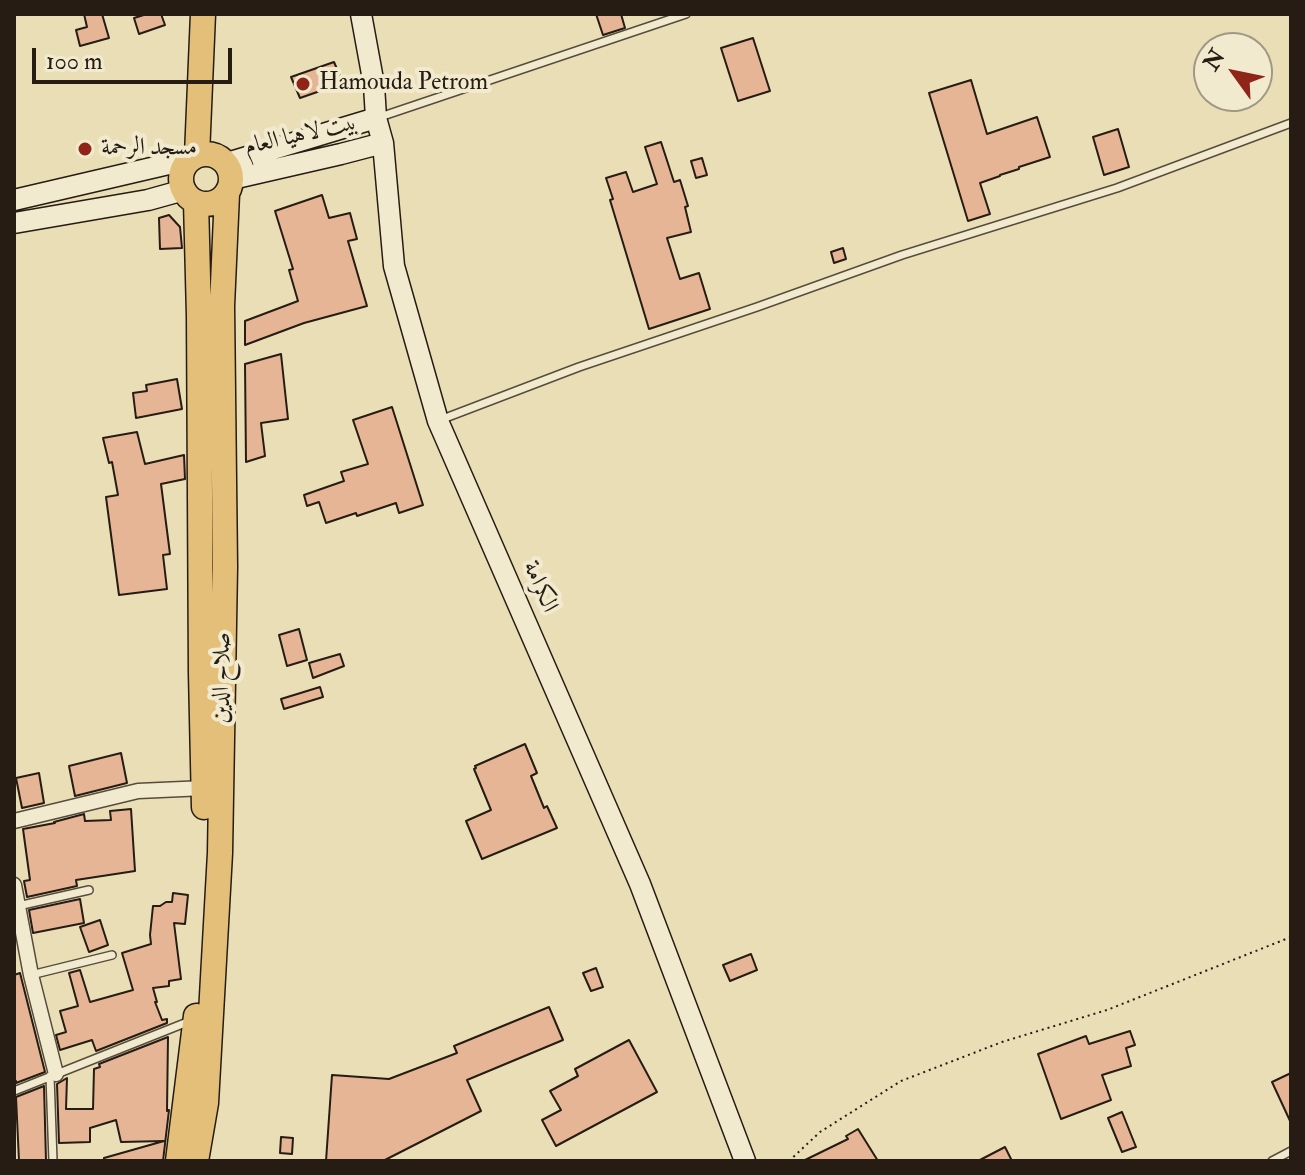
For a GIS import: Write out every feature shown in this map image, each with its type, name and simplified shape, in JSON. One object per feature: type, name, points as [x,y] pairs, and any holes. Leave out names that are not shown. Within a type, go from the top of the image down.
[{"type":"highway","points":[[193,157],[213,154],[228,179],[213,203],[190,196],[181,174],[193,157],[203,14]]},
{"type":"highway","name":"صلاح الدين","points":[[196,1161],[206,1103],[220,853],[225,567],[222,306],[228,179]]},
{"type":"highway","name":"صلاح الدين","points":[[178,1161],[196,1019],[205,788],[201,673],[199,316],[190,196]]},
{"type":"main road","name":"الكرامة","points":[[361,14],[374,85],[376,118],[383,143],[394,266],[438,421],[640,884],[745,1161]]},
{"type":"main road","points":[[336,131],[358,112],[374,85]]},
{"type":"main road","name":"بيت لاهيا العام","points":[[228,179],[336,131],[376,118]]},
{"type":"main road","name":"بيت لاهيا العام","points":[[228,179],[383,143]]},
{"type":"main road","points":[[341,154],[372,165],[386,180]]},
{"type":"main road","points":[[14,200],[193,157]]},
{"type":"main road","points":[[14,223],[148,200],[190,196]]},
{"type":"street","points":[[14,821],[138,791],[205,788]]},
{"type":"street","points":[[14,885],[53,1075]]},
{"type":"lane","points":[[376,118],[686,14]]},
{"type":"lane","points":[[438,421],[579,367],[902,255],[1117,188],[1291,123]]},
{"type":"lane","points":[[18,906],[89,890]]},
{"type":"lane","points":[[31,975],[112,955]]},
{"type":"lane","points":[[14,1091],[196,1019]]},
{"type":"lane","points":[[53,1075],[53,1161]]},
{"type":"lane","points":[[1272,1161],[1291,1151]]},
{"type":"path","points":[[789,1161],[820,1132],[901,1081],[1002,1042],[1107,1010],[1291,937]]},
{"type":"building","points":[[84,14],[102,14],[109,38],[80,46],[76,30],[87,27]]},
{"type":"building","points":[[161,14],[165,25],[139,34],[134,18]]},
{"type":"building","points":[[596,14],[621,14],[625,28],[603,35]]},
{"type":"building","points":[[753,38],[770,91],[738,101],[721,48]]},
{"type":"building","points":[[334,62],[343,83],[300,98],[291,77]]},
{"type":"building","points":[[971,80],[987,134],[1037,117],[1050,157],[980,183],[990,214],[968,221],[929,93]]},
{"type":"building","points":[[1118,129],[1129,167],[1104,175],[1093,137]]},
{"type":"building","points":[[661,142],[674,182],[680,180],[688,206],[685,207],[691,232],[667,238],[680,279],[699,273],[710,309],[649,329],[606,178],[626,172],[633,192],[657,184],[645,147]]},
{"type":"building","points":[[702,158],[707,175],[696,178],[691,161]]},
{"type":"building","points":[[322,195],[329,218],[350,213],[357,239],[348,241],[367,306],[304,323],[245,345],[245,321],[298,301],[289,270],[293,269],[275,211]]},
{"type":"building","points":[[169,215],[180,227],[182,248],[160,249],[159,218]]},
{"type":"building","points":[[843,248],[846,259],[834,263],[831,252]]},
{"type":"building","points":[[281,354],[288,419],[261,423],[265,456],[246,462],[245,364]]},
{"type":"building","points":[[177,379],[182,409],[136,418],[133,393],[147,391],[146,385]]},
{"type":"building","points":[[392,407],[423,505],[399,513],[396,503],[326,523],[319,502],[307,506],[304,495],[344,481],[341,472],[368,464],[353,420]]},
{"type":"building","points":[[137,432],[145,464],[184,455],[185,479],[161,484],[170,554],[163,555],[167,589],[119,595],[106,497],[118,495],[112,462],[109,463],[103,438]]},
{"type":"building","points":[[299,629],[307,660],[287,666],[279,635]]},
{"type":"building","points":[[340,654],[344,666],[313,678],[309,663]]},
{"type":"building","points":[[320,687],[323,697],[284,709],[281,699]]},
{"type":"building","points":[[525,744],[537,773],[531,776],[544,808],[547,806],[557,828],[482,859],[466,821],[491,810],[475,766]]},
{"type":"building","points":[[121,753],[127,783],[75,796],[69,766]]},
{"type":"building","points":[[39,773],[44,803],[22,808],[16,778]]},
{"type":"building","points":[[131,809],[135,871],[76,880],[77,886],[27,897],[24,881],[30,880],[23,829],[84,814],[85,821],[111,820],[110,811]]},
{"type":"building","points":[[173,893],[188,895],[185,924],[174,923],[181,979],[169,981],[169,986],[153,988],[162,1020],[167,1019],[167,1023],[96,1051],[92,1040],[60,1050],[56,1035],[66,1032],[60,1011],[78,1006],[69,973],[80,970],[90,1002],[133,990],[122,953],[151,944],[153,906],[172,902]]},
{"type":"building","points":[[80,899],[84,923],[33,933],[29,910]]},
{"type":"building","points":[[100,920],[108,945],[89,952],[80,927]]},
{"type":"building","points":[[751,954],[757,970],[730,981],[723,965]]},
{"type":"building","points":[[596,968],[603,987],[591,991],[583,973]]},
{"type":"building","points":[[20,973],[45,1072],[16,1083],[14,975]]},
{"type":"building","points":[[549,1007],[563,1040],[467,1080],[481,1111],[383,1161],[326,1161],[332,1075],[389,1079],[457,1053],[454,1046]]},
{"type":"building","points":[[1130,1031],[1135,1045],[1126,1048],[1131,1066],[1102,1075],[1111,1100],[1061,1119],[1038,1054],[1086,1036],[1089,1044]]},
{"type":"building","points":[[168,1037],[169,1110],[163,1161],[104,1161],[104,1158],[164,1141],[121,1142],[116,1120],[90,1128],[90,1142],[59,1143],[57,1084],[67,1078],[66,1109],[93,1109],[94,1069],[100,1067],[99,1064]]},
{"type":"building","points":[[629,1040],[657,1092],[556,1146],[542,1120],[561,1110],[550,1091],[578,1076],[575,1069]]},
{"type":"building","points":[[1291,1073],[1291,1123],[1272,1082]]},
{"type":"building","points":[[44,1086],[46,1161],[19,1161],[16,1097]]},
{"type":"building","points":[[1122,1112],[1136,1147],[1122,1152],[1108,1118]]},
{"type":"building","points":[[858,1129],[878,1161],[803,1161],[848,1139],[846,1136]]},
{"type":"building","points":[[281,1137],[293,1138],[292,1154],[280,1153]]},
{"type":"building","points":[[1005,1147],[1012,1161],[978,1161]]},
{"type":"place","name":"Hamouda Petrom","points":[[303,84]]},
{"type":"place","name":"مسجد الرحمة","points":[[85,149]]}]
